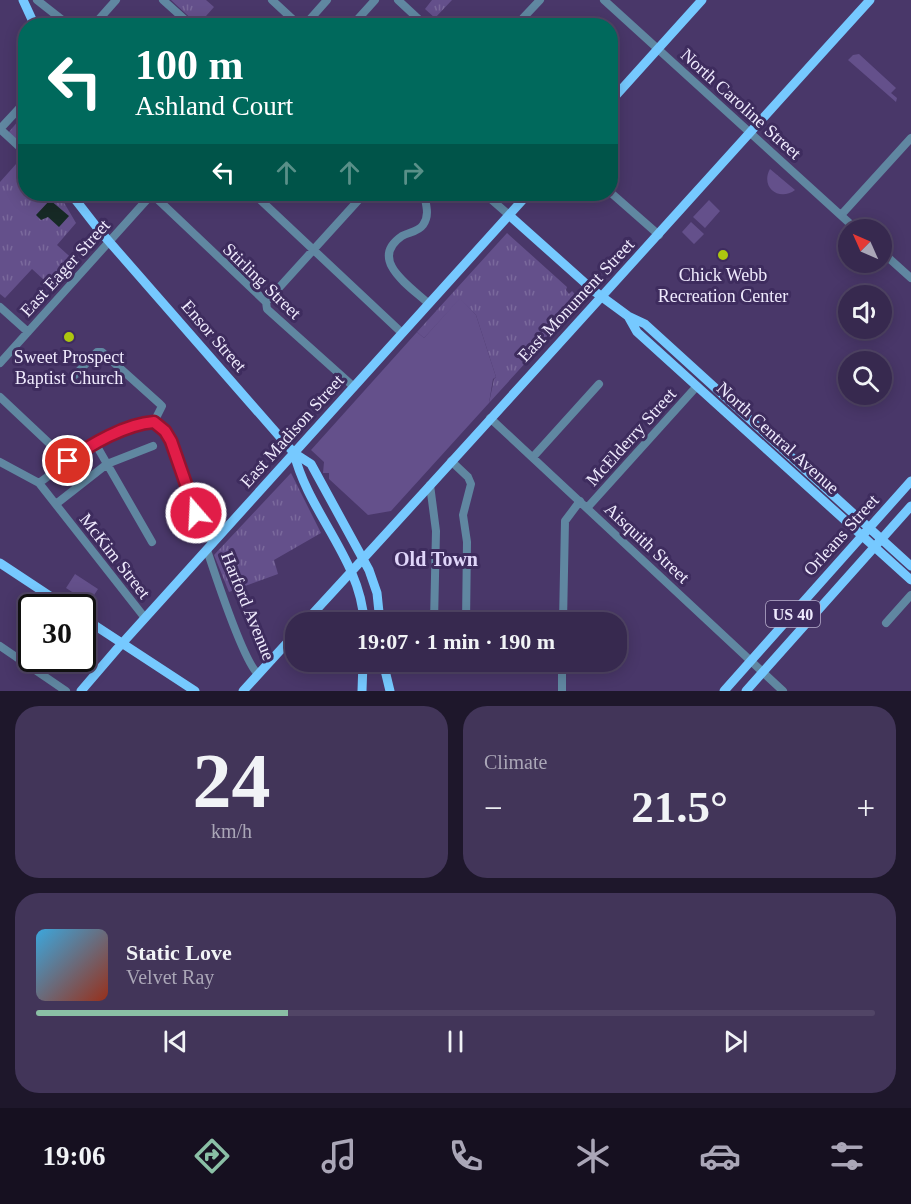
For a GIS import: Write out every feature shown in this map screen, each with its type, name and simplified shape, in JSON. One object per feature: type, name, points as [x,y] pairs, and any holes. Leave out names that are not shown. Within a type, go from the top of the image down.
[{"type":"main road","points":[[23,0],[31,18]]},
{"type":"main road","points":[[618,93],[702,0]]},
{"type":"main road","name":"East Monument Street","points":[[314,612],[870,0]]},
{"type":"main road","points":[[77,201],[110,241]]},
{"type":"main road","name":"East Madison Street","points":[[81,691],[522,201]]},
{"type":"main road","name":"North Central Avenue","points":[[509,215],[602,297],[628,316],[645,324],[911,566]]},
{"type":"main road","name":"Ensor Street","points":[[110,241],[294,453],[311,465],[374,583],[378,612]]},
{"type":"main road","name":"North Central Avenue","points":[[628,316],[637,332],[911,580]]},
{"type":"main road","points":[[680,371],[687,363]]},
{"type":"main road","name":"Ensor Street","points":[[294,453],[300,474],[351,572],[362,602],[363,612]]},
{"type":"main road","name":"Orleans Street","points":[[724,691],[911,481]]},
{"type":"main road","name":"Orleans Street","points":[[746,691],[911,506]]},
{"type":"main road","points":[[0,563],[47,594]]},
{"type":"main road","points":[[96,626],[195,691]]},
{"type":"main road","points":[[243,691],[285,645]]},
{"type":"main road","points":[[362,691],[363,672]]},
{"type":"main road","points":[[385,672],[390,691]]},
{"type":"street","points":[[37,0],[60,18]]},
{"type":"street","points":[[100,18],[116,0]]},
{"type":"street","points":[[163,0],[183,18]]},
{"type":"street","points":[[272,0],[293,18]]},
{"type":"street","points":[[310,18],[327,0]]},
{"type":"street","points":[[359,18],[375,0]]},
{"type":"street","points":[[398,0],[417,18]]},
{"type":"street","points":[[523,18],[540,0]]},
{"type":"street","name":"North Caroline Street","points":[[604,0],[845,219]]},
{"type":"street","points":[[18,109],[0,129],[18,146]]},
{"type":"street","points":[[841,215],[911,138]]},
{"type":"street","points":[[618,199],[659,235]]},
{"type":"street","name":"East Eager Street","points":[[0,363],[146,201]]},
{"type":"street","name":"Stirling Street","points":[[159,201],[266,302],[267,309],[354,387]]},
{"type":"street","points":[[261,201],[402,333]]},
{"type":"street","points":[[266,302],[358,201]]},
{"type":"street","points":[[425,201],[427,211],[423,225],[396,241],[388,259],[396,273],[429,304]]},
{"type":"street","name":"North Central Avenue","points":[[493,201],[509,215]]},
{"type":"street","points":[[892,261],[911,278]]},
{"type":"street","points":[[0,307],[28,332]]},
{"type":"street","points":[[0,462],[39,483],[95,443],[136,426],[154,422],[160,410],[160,404],[102,352],[97,352],[75,375]]},
{"type":"street","points":[[533,457],[599,384]]},
{"type":"street","name":"McElderry Street","points":[[587,508],[697,386]]},
{"type":"street","points":[[0,397],[68,461]]},
{"type":"street","name":"Aisquith Street","points":[[490,418],[783,691]]},
{"type":"street","name":"Harford Avenue","points":[[154,422],[165,431],[171,441],[210,547],[238,635],[252,669],[258,674]]},
{"type":"street","points":[[95,443],[152,542]]},
{"type":"street","points":[[56,504],[107,464],[153,446]]},
{"type":"street","points":[[451,461],[471,480],[463,515],[467,542],[466,612]]},
{"type":"street","name":"McKim Street","points":[[39,483],[145,618]]},
{"type":"street","points":[[430,485],[436,531],[434,612]]},
{"type":"street","name":"McElderry Street","points":[[563,612],[565,521],[580,501]]},
{"type":"street","points":[[886,622],[911,595]]},
{"type":"street","points":[[0,646],[66,691]]},
{"type":"street","points":[[562,672],[562,691]]},
{"type":"green space","points":[[171,0],[206,0],[214,7],[204,18],[190,18]]},
{"type":"green space","points":[[432,0],[452,0],[435,18],[425,9]]},
{"type":"green space","points":[[859,54],[896,88],[891,93],[897,98],[896,102],[848,60],[853,55]]},
{"type":"green space","points":[[18,121],[18,142],[8,133]]},
{"type":"green space","points":[[18,162],[18,201],[63,201],[76,223],[57,245],[77,263],[54,289],[32,269],[5,298],[0,294],[0,182]]},
{"type":"green space","points":[[770,169],[795,190],[783,194],[773,191],[767,182]]},
{"type":"green space","points":[[709,200],[720,211],[705,228],[693,217]]},
{"type":"green space","points":[[691,222],[704,234],[694,244],[682,232]]},
{"type":"green space","points":[[507,233],[567,287],[569,294],[572,291],[577,296],[575,301],[578,305],[489,403],[496,377],[476,315],[460,299],[424,338],[417,332]]},
{"type":"green space","points":[[460,298],[476,315],[496,377],[493,379],[489,403],[391,511],[368,515],[329,479],[329,473],[323,473],[324,462],[311,450],[417,332],[424,338]]},
{"type":"green space","points":[[291,473],[321,533],[274,560],[278,574],[229,592],[214,555]]},
{"type":"green space","points":[[75,574],[98,589],[95,594],[75,594],[66,588]]},
{"type":"shaded area","points":[[51,201],[69,216],[59,227],[48,217],[41,220],[36,215]]},
{"type":"place","name":"Chick Webb Recreation Center","points":[[723,255]]},
{"type":"place","name":"Sweet Prospect Baptist Church","points":[[69,337]]},
{"type":"district","name":"Old Town","points":[[436,559]]},
{"type":"route","points":[[68,461],[93,444],[144,423],[154,422],[165,431],[171,441],[196,513]]}]
